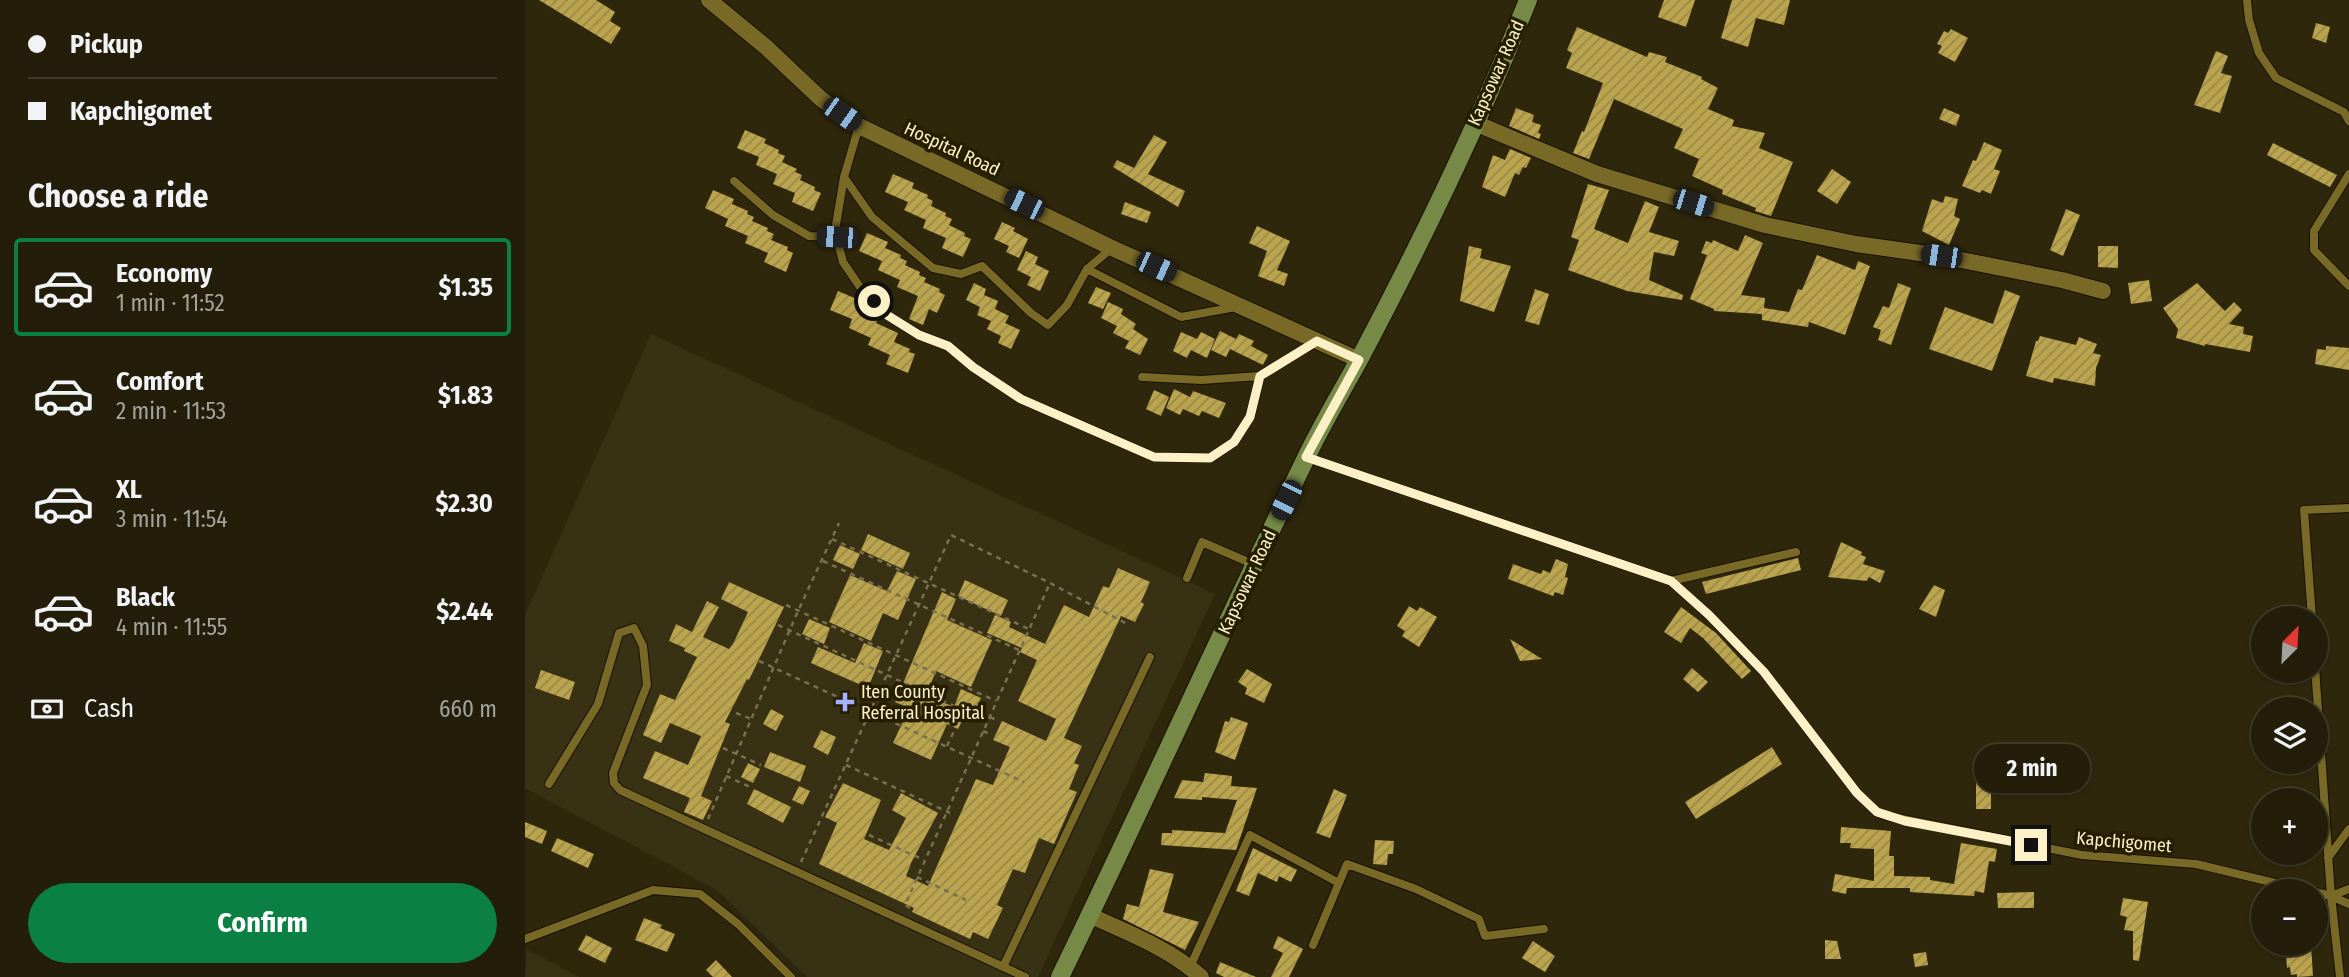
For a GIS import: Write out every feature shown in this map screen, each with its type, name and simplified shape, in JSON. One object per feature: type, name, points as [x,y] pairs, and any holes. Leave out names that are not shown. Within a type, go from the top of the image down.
[{"type":"main road","name":"Kapsowar Road","points":[[1060,977],[1306,457],[1437,208],[1497,77],[1528,0]]},
{"type":"street","name":"Hospital Road","points":[[709,0],[821,99],[859,126],[1112,248],[1359,360]]},
{"type":"street","points":[[1475,122],[1597,174],[1765,225],[1856,244],[1941,256],[2062,280],[2103,292]]},
{"type":"street","points":[[1091,916],[1154,945],[1196,972]]},
{"type":"lane","points":[[2247,0],[2249,20],[2259,53],[2276,78],[2344,112],[2349,121]]},
{"type":"lane","points":[[859,126],[844,177],[835,231],[843,262],[860,287],[887,315],[919,335],[948,346],[973,367],[1021,399],[1154,457],[1210,458],[1234,442],[1250,417],[1260,376]]},
{"type":"lane","points":[[2349,174],[2314,230],[2314,250],[2349,286]]},
{"type":"lane","points":[[844,177],[872,217],[933,268],[961,274],[982,266],[1031,313],[1048,325],[1067,305],[1087,269],[1112,248]]},
{"type":"lane","points":[[734,181],[773,215],[809,236],[837,237]]},
{"type":"lane","points":[[1087,269],[1181,317],[1243,306]]},
{"type":"lane","points":[[1142,377],[1201,380],[1260,376],[1317,341]]},
{"type":"lane","name":"Kapchigomet","points":[[1306,457],[1671,581],[1709,615],[1764,672],[1857,793],[1877,812],[1905,821],[2082,855],[2196,864],[2258,879]]},
{"type":"lane","points":[[2311,606],[2304,510],[2349,508]]},
{"type":"lane","points":[[1187,578],[1202,542],[1255,565]]},
{"type":"lane","points":[[1671,581],[1797,552]]},
{"type":"lane","points":[[549,784],[598,704],[619,633],[634,628],[643,646],[647,685],[613,773],[614,783],[620,790],[1025,977]]},
{"type":"lane","points":[[1003,967],[1150,657]]},
{"type":"lane","points":[[2316,683],[2331,896],[2340,977]]},
{"type":"lane","points":[[2329,858],[2349,829]]},
{"type":"lane","points":[[1196,972],[1250,835],[1339,883]]},
{"type":"lane","points":[[1313,945],[1347,864],[1416,889],[1479,919],[1485,936],[1544,929]]},
{"type":"lane","points":[[2331,896],[2349,889]]},
{"type":"lane","points":[[525,939],[653,890],[700,894],[738,924],[791,977]]},
{"type":"lane","points":[[2328,895],[2349,904]]},
{"type":"path","points":[[708,819],[839,523]]},
{"type":"path","points":[[797,872],[951,535],[1129,625]]},
{"type":"path","points":[[832,539],[1029,629]]},
{"type":"path","points":[[823,561],[1019,650]]},
{"type":"path","points":[[911,908],[905,905],[949,812],[1049,583]]},
{"type":"path","points":[[786,605],[996,701]]},
{"type":"path","points":[[778,625],[987,722]]},
{"type":"path","points":[[759,661],[1024,782]]},
{"type":"path","points":[[736,713],[751,719]]},
{"type":"path","points":[[989,717],[999,721]]},
{"type":"path","points":[[947,746],[954,731]]},
{"type":"path","points":[[983,731],[992,735]]},
{"type":"path","points":[[723,748],[761,765]]},
{"type":"path","points":[[846,765],[949,812]]},
{"type":"path","points":[[726,776],[750,787]]},
{"type":"path","points":[[869,835],[925,861]]},
{"type":"path","points":[[918,877],[966,900]]},
{"type":"shaded area","name":"Iten County Referral Hospital","points":[[651,334],[1215,594],[1038,977],[807,977],[717,890],[525,788],[525,615]]},
{"type":"shaded area","points":[[527,950],[580,977],[525,977]]},
{"type":"building","points":[[539,0],[596,0],[615,12],[610,21],[621,28],[611,44]]},
{"type":"building","points":[[1664,0],[1695,0],[1686,27],[1658,17]]},
{"type":"building","points":[[1732,0],[1790,0],[1784,25],[1756,18],[1748,47],[1721,38]]},
{"type":"building","points":[[2316,23],[2330,27],[2326,43],[2312,38]]},
{"type":"building","points":[[1577,27],[1647,57],[1649,52],[1667,57],[1665,62],[1702,77],[1701,79],[1718,88],[1708,109],[1734,120],[1732,126],[1765,133],[1759,148],[1793,162],[1771,216],[1755,211],[1756,208],[1722,194],[1723,190],[1692,176],[1699,159],[1674,148],[1683,129],[1614,99],[1589,159],[1573,153],[1603,83],[1566,68],[1572,53],[1567,50]]},
{"type":"building","points":[[1951,29],[1968,38],[1955,62],[1938,53],[1942,46],[1937,44],[1944,31],[1948,33]]},
{"type":"building","points":[[2216,51],[2228,56],[2221,73],[2232,76],[2220,113],[2194,105]]},
{"type":"building","points":[[1516,108],[1534,115],[1532,122],[1541,125],[1539,139],[1509,126]]},
{"type":"building","points":[[1944,108],[1960,115],[1956,126],[1939,119]]},
{"type":"building","points":[[745,130],[766,139],[764,143],[785,156],[782,162],[797,169],[795,172],[802,175],[800,180],[821,193],[813,211],[792,202],[795,193],[773,184],[777,174],[756,165],[759,157],[737,148]]},
{"type":"building","points":[[1154,135],[1167,142],[1148,174],[1185,191],[1178,207],[1113,167],[1117,160],[1134,168]]},
{"type":"building","points":[[1984,142],[2002,150],[1994,169],[2000,171],[1991,194],[1962,186]]},
{"type":"building","points":[[2273,143],[2337,175],[2330,187],[2267,155]]},
{"type":"building","points":[[1510,149],[1531,158],[1519,175],[1515,173],[1505,197],[1482,187],[1493,155],[1505,160]]},
{"type":"building","points":[[1832,169],[1851,182],[1837,204],[1817,191]]},
{"type":"building","points":[[893,174],[914,183],[912,188],[928,195],[927,198],[933,201],[931,206],[952,219],[949,225],[971,239],[963,257],[942,248],[946,238],[923,228],[926,220],[904,210],[908,202],[885,192]]},
{"type":"building","points":[[1588,184],[1609,190],[1594,229],[1628,243],[1645,201],[1659,207],[1649,232],[1679,241],[1674,256],[1654,252],[1649,280],[1683,295],[1682,300],[1627,291],[1568,270],[1579,240],[1571,237]]},
{"type":"building","points":[[713,190],[734,199],[732,204],[748,211],[747,214],[754,217],[752,221],[768,228],[767,231],[774,234],[771,240],[788,247],[787,250],[793,253],[786,272],[764,262],[768,253],[745,243],[748,236],[725,226],[728,219],[705,208]]},
{"type":"building","points":[[1945,196],[1958,199],[1954,216],[1960,219],[1949,245],[1922,231],[1932,199],[1943,203]]},
{"type":"building","points":[[1125,202],[1151,212],[1147,223],[1121,214]]},
{"type":"building","points":[[2066,209],[2080,215],[2063,256],[2050,250]]},
{"type":"building","points":[[1002,222],[1028,239],[1019,258],[1006,252],[1009,246],[994,239]]},
{"type":"building","points":[[1257,226],[1290,241],[1277,270],[1288,274],[1284,286],[1258,276],[1267,251],[1249,243]]},
{"type":"building","points":[[867,233],[888,242],[885,248],[901,255],[900,258],[907,261],[905,265],[920,272],[919,275],[926,278],[924,282],[940,289],[939,292],[945,295],[937,313],[929,309],[923,325],[909,319],[918,296],[897,287],[900,280],[878,270],[882,261],[859,251]]},
{"type":"building","points":[[1745,235],[1763,243],[1741,295],[1765,298],[1764,308],[1789,312],[1817,255],[1855,270],[1858,261],[1870,266],[1845,335],[1809,322],[1808,327],[1762,320],[1762,314],[1714,311],[1690,299],[1707,255],[1701,253],[1706,241],[1712,243],[1713,240],[1738,251]]},
{"type":"building","points":[[1469,246],[1482,249],[1480,258],[1511,266],[1494,312],[1460,301]]},
{"type":"building","points":[[2098,246],[2118,246],[2118,268],[2098,267]]},
{"type":"building","points":[[1026,251],[1038,257],[1035,264],[1049,271],[1040,291],[1027,285],[1031,277],[1017,270]]},
{"type":"building","points":[[2149,280],[2152,301],[2131,304],[2128,283]]},
{"type":"building","points":[[974,283],[986,289],[984,295],[998,301],[995,309],[1009,316],[1005,323],[1020,330],[1011,349],[998,343],[1001,336],[987,329],[991,321],[977,315],[980,307],[966,300]]},
{"type":"building","points":[[1898,283],[1911,288],[1891,345],[1878,340],[1881,330],[1873,327],[1883,306],[1889,308]]},
{"type":"building","points":[[2197,283],[2225,311],[2234,302],[2242,310],[2229,324],[2244,327],[2243,334],[2253,336],[2250,352],[2205,346],[2176,338],[2178,329],[2163,308]]},
{"type":"building","points":[[1096,287],[1111,293],[1103,309],[1088,303]]},
{"type":"building","points":[[1535,289],[1549,294],[1539,325],[1525,321]]},
{"type":"building","points":[[2005,290],[2020,296],[1992,371],[1929,349],[1945,307],[1993,324]]},
{"type":"building","points":[[838,291],[859,300],[856,306],[872,313],[871,316],[878,319],[876,323],[898,333],[894,342],[915,354],[908,373],[886,364],[890,355],[868,345],[871,338],[849,328],[852,319],[830,310]]},
{"type":"building","points":[[1108,302],[1123,309],[1121,314],[1136,324],[1133,329],[1148,339],[1140,355],[1125,348],[1129,341],[1113,333],[1117,326],[1101,318]]},
{"type":"building","points":[[1220,331],[1236,339],[1239,334],[1254,341],[1251,346],[1268,355],[1263,365],[1230,349],[1226,357],[1211,350]]},
{"type":"building","points":[[1181,332],[1197,339],[1201,332],[1215,339],[1207,358],[1191,350],[1187,358],[1173,351]]},
{"type":"building","points":[[2040,336],[2076,345],[2079,337],[2097,344],[2093,353],[2101,355],[2096,368],[2095,386],[2054,378],[2053,383],[2026,376],[2036,341]]},
{"type":"building","points":[[2326,346],[2349,348],[2349,370],[2315,364],[2317,349],[2326,350]]},
{"type":"building","points":[[1174,389],[1190,397],[1193,391],[1226,403],[1219,418],[1202,411],[1199,416],[1183,409],[1180,415],[1166,408]]},
{"type":"building","points":[[1154,390],[1169,397],[1161,416],[1146,409]]},
{"type":"building","points":[[868,534],[910,553],[903,569],[861,550]]},
{"type":"building","points":[[1841,542],[1862,552],[1861,555],[1866,557],[1863,564],[1885,571],[1880,583],[1869,577],[1867,581],[1828,577]]},
{"type":"building","points":[[840,545],[860,554],[853,569],[833,560]]},
{"type":"building","points":[[1798,558],[1801,570],[1706,594],[1702,582]]},
{"type":"building","points":[[1556,559],[1568,564],[1565,577],[1568,578],[1563,595],[1555,592],[1553,596],[1508,579],[1513,564],[1541,574],[1543,570],[1550,573]]},
{"type":"building","points":[[1118,568],[1150,582],[1141,602],[1144,604],[1135,622],[1121,616],[1064,738],[1082,746],[1074,763],[1079,765],[1069,789],[1077,792],[1054,844],[1039,838],[1025,873],[1013,869],[997,905],[1003,908],[988,939],[973,932],[970,939],[912,912],[914,908],[819,864],[837,823],[825,817],[843,783],[881,800],[864,839],[889,850],[906,818],[892,810],[901,793],[938,813],[906,876],[928,886],[976,779],[993,785],[1010,747],[993,740],[1002,721],[1046,741],[1056,719],[1018,701],[1037,660],[1020,652],[1022,648],[987,633],[995,615],[1011,622],[1009,627],[1045,644],[1064,605],[1089,617],[1103,586],[1109,588]]},
{"type":"building","points":[[897,571],[916,579],[898,620],[883,613],[871,641],[829,622],[850,575],[887,591]]},
{"type":"building","points":[[965,580],[1008,600],[1001,616],[958,596]]},
{"type":"building","points":[[729,582],[784,607],[749,680],[747,679],[725,722],[730,724],[701,796],[712,801],[703,820],[684,812],[690,798],[643,778],[655,751],[688,765],[701,736],[670,723],[661,743],[643,735],[660,694],[675,700],[697,657],[669,641],[676,624],[692,632],[707,601],[719,607],[703,637],[729,649],[733,644],[748,612],[721,599]]},
{"type":"building","points":[[1934,585],[1945,590],[1936,617],[1919,609]]},
{"type":"building","points":[[942,592],[956,599],[947,620],[992,640],[971,687],[936,671],[926,695],[954,707],[961,689],[981,698],[975,714],[967,711],[958,729],[947,724],[931,760],[893,743],[909,708],[895,702]]},
{"type":"building","points":[[1409,606],[1417,611],[1420,607],[1437,617],[1419,647],[1402,636],[1405,631],[1397,626]]},
{"type":"building","points":[[1681,607],[1716,633],[1751,671],[1742,679],[1690,628],[1681,643],[1664,632]]},
{"type":"building","points":[[809,619],[830,628],[824,644],[802,634]]},
{"type":"building","points":[[1510,639],[1542,659],[1520,661]]},
{"type":"building","points":[[864,643],[883,651],[868,688],[811,663],[818,647],[855,663]]},
{"type":"building","points":[[1692,668],[1708,682],[1698,692],[1683,679]]},
{"type":"building","points":[[1247,669],[1272,684],[1264,703],[1245,694],[1247,688],[1238,682]]},
{"type":"building","points":[[541,670],[575,682],[569,700],[535,688]]},
{"type":"building","points":[[771,709],[784,716],[776,731],[763,724]]},
{"type":"building","points":[[1231,717],[1248,723],[1235,760],[1215,752],[1225,721],[1229,722]]},
{"type":"building","points":[[821,730],[836,737],[828,755],[813,747]]},
{"type":"building","points":[[1772,747],[1782,764],[1696,819],[1685,802]]},
{"type":"building","points":[[770,752],[806,766],[800,782],[764,767]]},
{"type":"building","points":[[748,763],[760,769],[753,783],[741,777]]},
{"type":"building","points":[[1205,773],[1232,776],[1231,786],[1257,788],[1236,850],[1161,845],[1162,833],[1172,833],[1172,830],[1225,833],[1237,800],[1174,798],[1182,780],[1203,782]]},
{"type":"building","points":[[1976,781],[1991,782],[1991,809],[1976,809]]},
{"type":"building","points":[[799,786],[810,791],[803,805],[792,800]]},
{"type":"building","points":[[754,789],[791,807],[783,823],[747,804]]},
{"type":"building","points":[[1334,789],[1347,795],[1330,838],[1316,833]]},
{"type":"building","points":[[525,822],[547,831],[542,844],[525,837]]},
{"type":"building","points":[[1841,827],[1891,831],[1889,856],[1894,856],[1894,876],[1930,877],[1930,880],[1954,884],[1961,843],[1997,849],[1995,862],[1989,861],[1984,893],[1975,891],[1974,896],[1910,892],[1910,888],[1847,888],[1846,894],[1832,891],[1835,874],[1874,881],[1874,849],[1850,848],[1851,843],[1840,843]]},
{"type":"building","points":[[557,838],[594,854],[588,868],[551,851]]},
{"type":"building","points":[[1375,840],[1394,841],[1393,854],[1388,854],[1387,865],[1373,864]]},
{"type":"building","points":[[1253,848],[1297,870],[1291,882],[1279,876],[1277,882],[1258,873],[1249,896],[1236,891]]},
{"type":"building","points":[[1150,869],[1174,874],[1163,912],[1199,922],[1185,950],[1123,919],[1127,904],[1139,907]]},
{"type":"building","points":[[2034,892],[2034,908],[1998,908],[1997,893]]},
{"type":"building","points":[[2123,898],[2148,902],[2139,961],[2133,960],[2133,931],[2124,930],[2127,917],[2120,915]]},
{"type":"building","points":[[644,918],[675,934],[667,952],[635,940]]},
{"type":"building","points":[[586,935],[612,948],[605,963],[578,950]]},
{"type":"building","points":[[1278,936],[1303,949],[1289,977],[1271,977],[1283,953],[1273,948]]},
{"type":"building","points":[[1825,940],[1837,941],[1841,959],[1825,959]]},
{"type":"building","points":[[1533,941],[1555,956],[1545,972],[1522,958]]},
{"type":"building","points":[[1926,952],[1928,965],[1915,967],[1913,954]]},
{"type":"building","points":[[2286,956],[2312,956],[2313,976],[2297,977],[2297,974],[2291,975],[2290,967],[2287,968]]},
{"type":"building","points":[[716,960],[732,977],[713,977],[706,970]]},
{"type":"building","points":[[1220,962],[1256,977],[1224,977],[1216,973]]},
{"type":"place","name":"Iten County Referral Hospital","points":[[845,702]]},
{"type":"route","points":[[874,301],[887,315],[919,335],[948,346],[973,367],[1021,399],[1154,457],[1210,458],[1234,442],[1250,417],[1260,376],[1317,341],[1359,360],[1306,457],[1671,581],[1709,615],[1764,672],[1857,793],[1877,812],[1905,821],[2031,845]]}]
